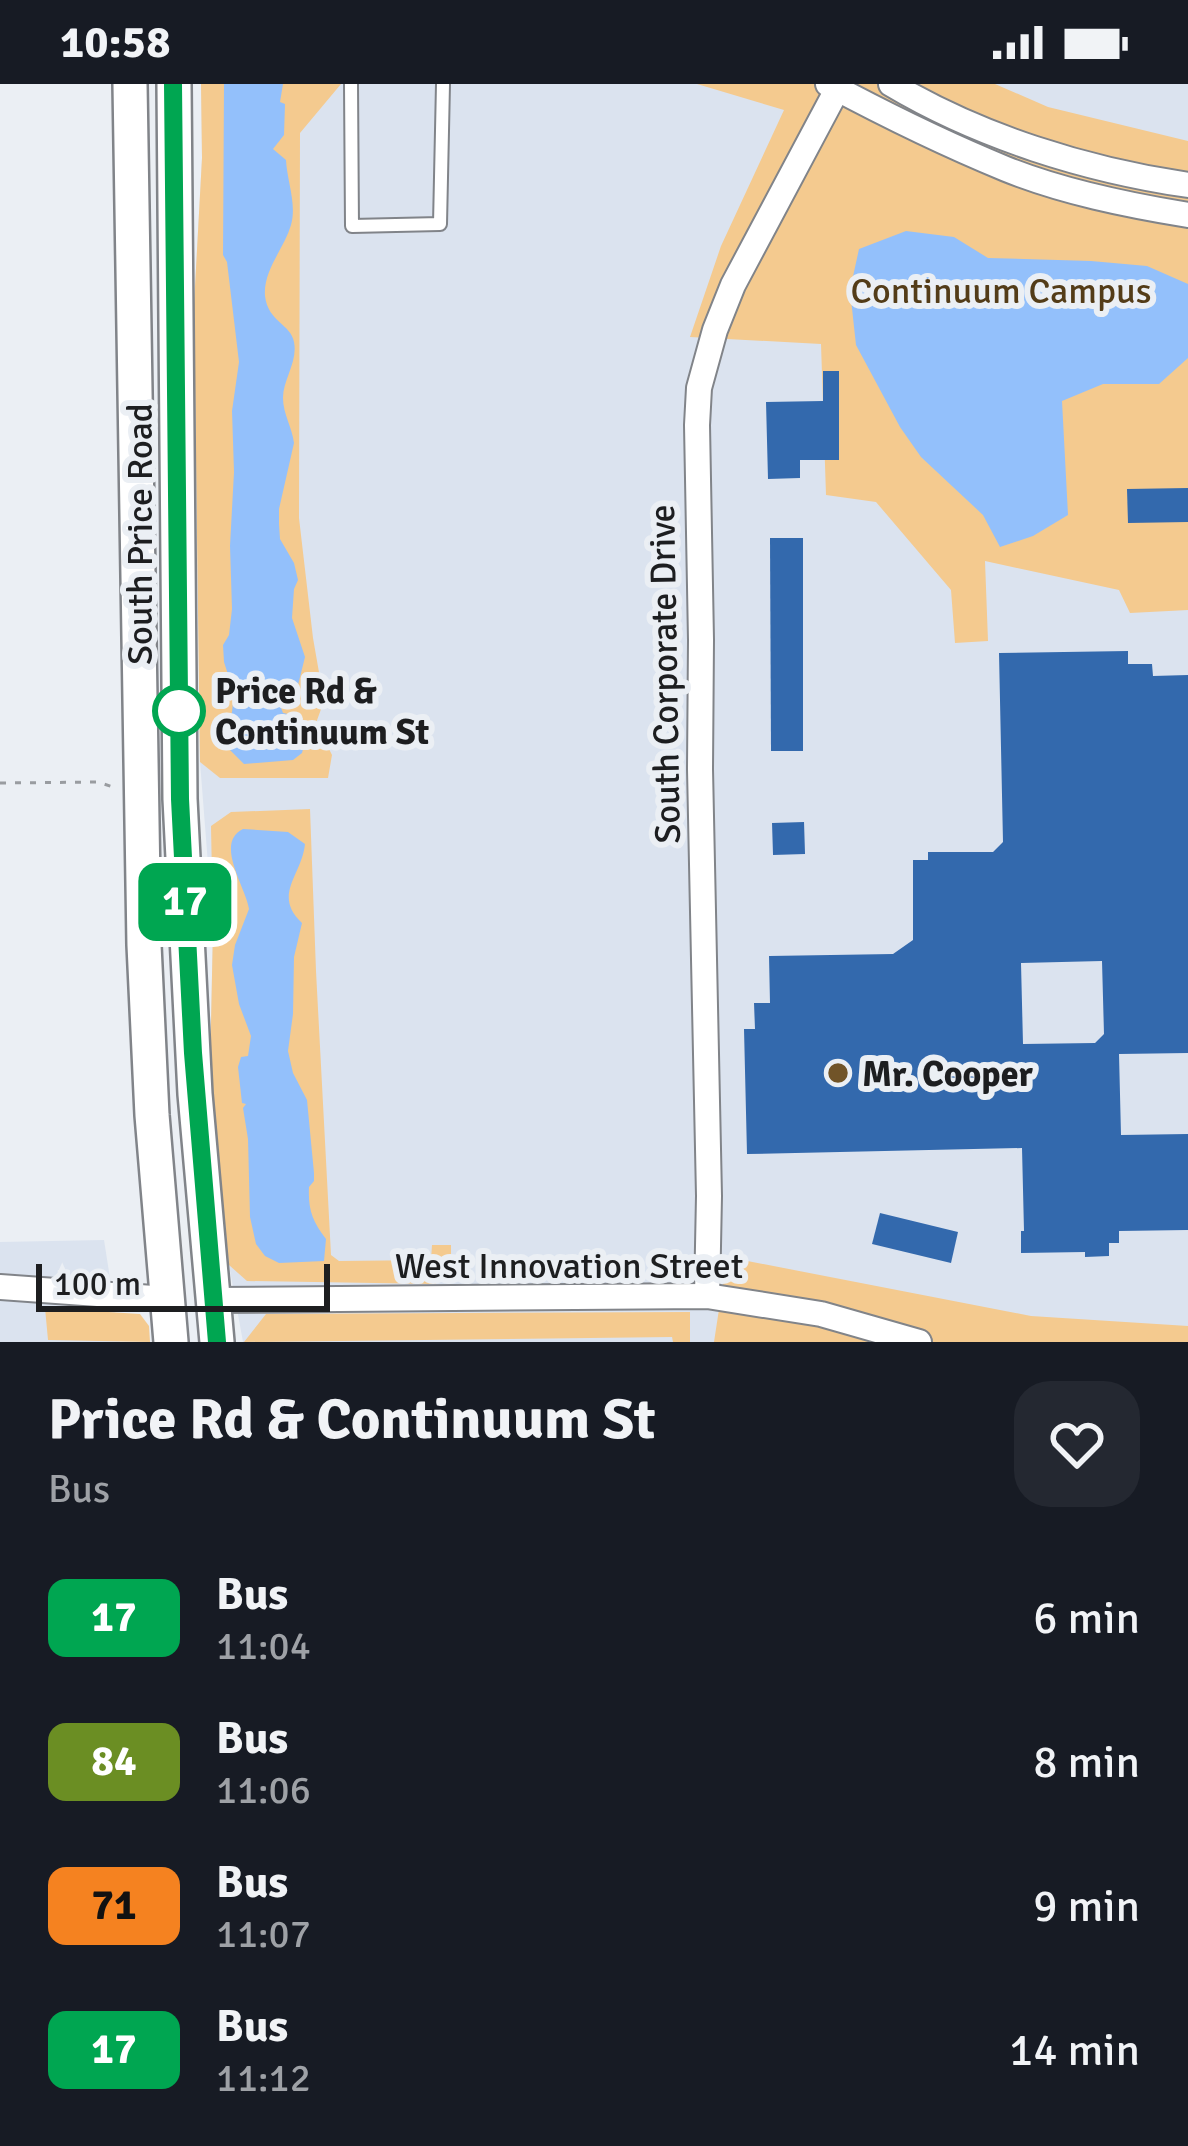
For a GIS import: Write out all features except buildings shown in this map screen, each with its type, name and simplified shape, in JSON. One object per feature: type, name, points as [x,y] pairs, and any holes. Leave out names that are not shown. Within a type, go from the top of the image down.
[{"type":"main road","name":"South Price Road","points":[[130,84],[141,796],[152,1114],[171,1342]]},
{"type":"main road","points":[[132,201],[147,122],[147,84]]},
{"type":"main road","name":"South Price Road","points":[[173,84],[180,799],[193,1053],[217,1342]]},
{"type":"main road","points":[[167,1299],[214,1300]]},
{"type":"street","points":[[891,84],[967,122],[1053,154],[1188,185]]},
{"type":"street","points":[[835,86],[1009,170],[1101,198],[1188,214]]},
{"type":"street","name":"South Corporate Drive","points":[[707,1296],[699,388],[734,285],[835,86]]},
{"type":"street","points":[[0,1287],[167,1299]]},
{"type":"street","name":"West Innovation Street","points":[[214,1300],[707,1296],[821,1314],[919,1342]]},
{"type":"lane","points":[[351,84],[352,226],[440,224],[443,84]]},
{"type":"path","points":[[0,783],[98,782],[141,796]]},
{"type":"shaded area","points":[[201,84],[1188,84],[1188,1342],[243,1342],[229,1265],[210,1070],[213,928],[200,762],[194,305]]},
{"type":"shaded area","points":[[104,1240],[120,1342],[0,1342],[0,1242]]},
{"type":"green space","points":[[201,84],[341,84],[300,133],[299,518],[324,701],[316,723],[332,755],[328,778],[220,778],[200,762],[194,305]]},
{"type":"green space","name":"Continuum Campus","points":[[697,84],[995,84],[1048,107],[1188,141],[1188,610],[1130,613],[1119,590],[985,561],[988,641],[955,643],[951,590],[876,502],[826,495],[821,344],[690,337],[721,246],[784,110]]},
{"type":"green space","points":[[310,809],[331,1255],[339,1261],[431,1260],[432,1245],[451,1245],[451,1272],[435,1284],[247,1281],[229,1265],[210,1070],[211,826],[231,812]]},
{"type":"green space","points":[[727,1257],[1031,1316],[1188,1326],[1188,1342],[714,1342]]},
{"type":"green space","points":[[45,1308],[140,1314],[149,1326],[150,1342],[48,1340]]},
{"type":"green space","points":[[690,1312],[690,1342],[673,1342],[672,1337],[244,1342],[266,1314]]},
{"type":"water","points":[[224,84],[283,84],[284,135],[273,149],[286,160],[293,209],[288,234],[267,277],[265,296],[270,312],[292,336],[295,349],[283,398],[294,443],[279,524],[280,539],[298,580],[292,618],[305,657],[298,685],[280,690],[278,699],[283,713],[298,724],[300,738],[295,744],[304,745],[293,760],[244,764],[230,750],[226,729],[234,693],[223,645],[232,609],[232,411],[239,362],[223,255]]},
{"type":"water","points":[[906,231],[954,237],[988,258],[1147,266],[1188,284],[1188,358],[1159,384],[1103,384],[1062,401],[1068,515],[1033,536],[1000,547],[983,515],[921,457],[856,345],[850,290],[859,249]]},
{"type":"water","points":[[243,829],[288,832],[305,844],[289,894],[293,913],[302,923],[294,957],[288,1051],[307,1100],[314,1173],[309,1202],[326,1239],[324,1261],[279,1263],[265,1256],[256,1244],[250,1217],[246,1104],[242,1103],[238,1067],[241,1057],[248,1056],[251,1036],[232,965],[249,909],[231,855],[231,844]]},
{"type":"bus line","name":"17","points":[[173,84],[180,799],[193,1053],[217,1342]]},
{"type":"place","name":"Price Rd & Continuum St","points":[[179,711]]},
{"type":"place","name":"Mr. Cooper","points":[[838,1073]]}]
